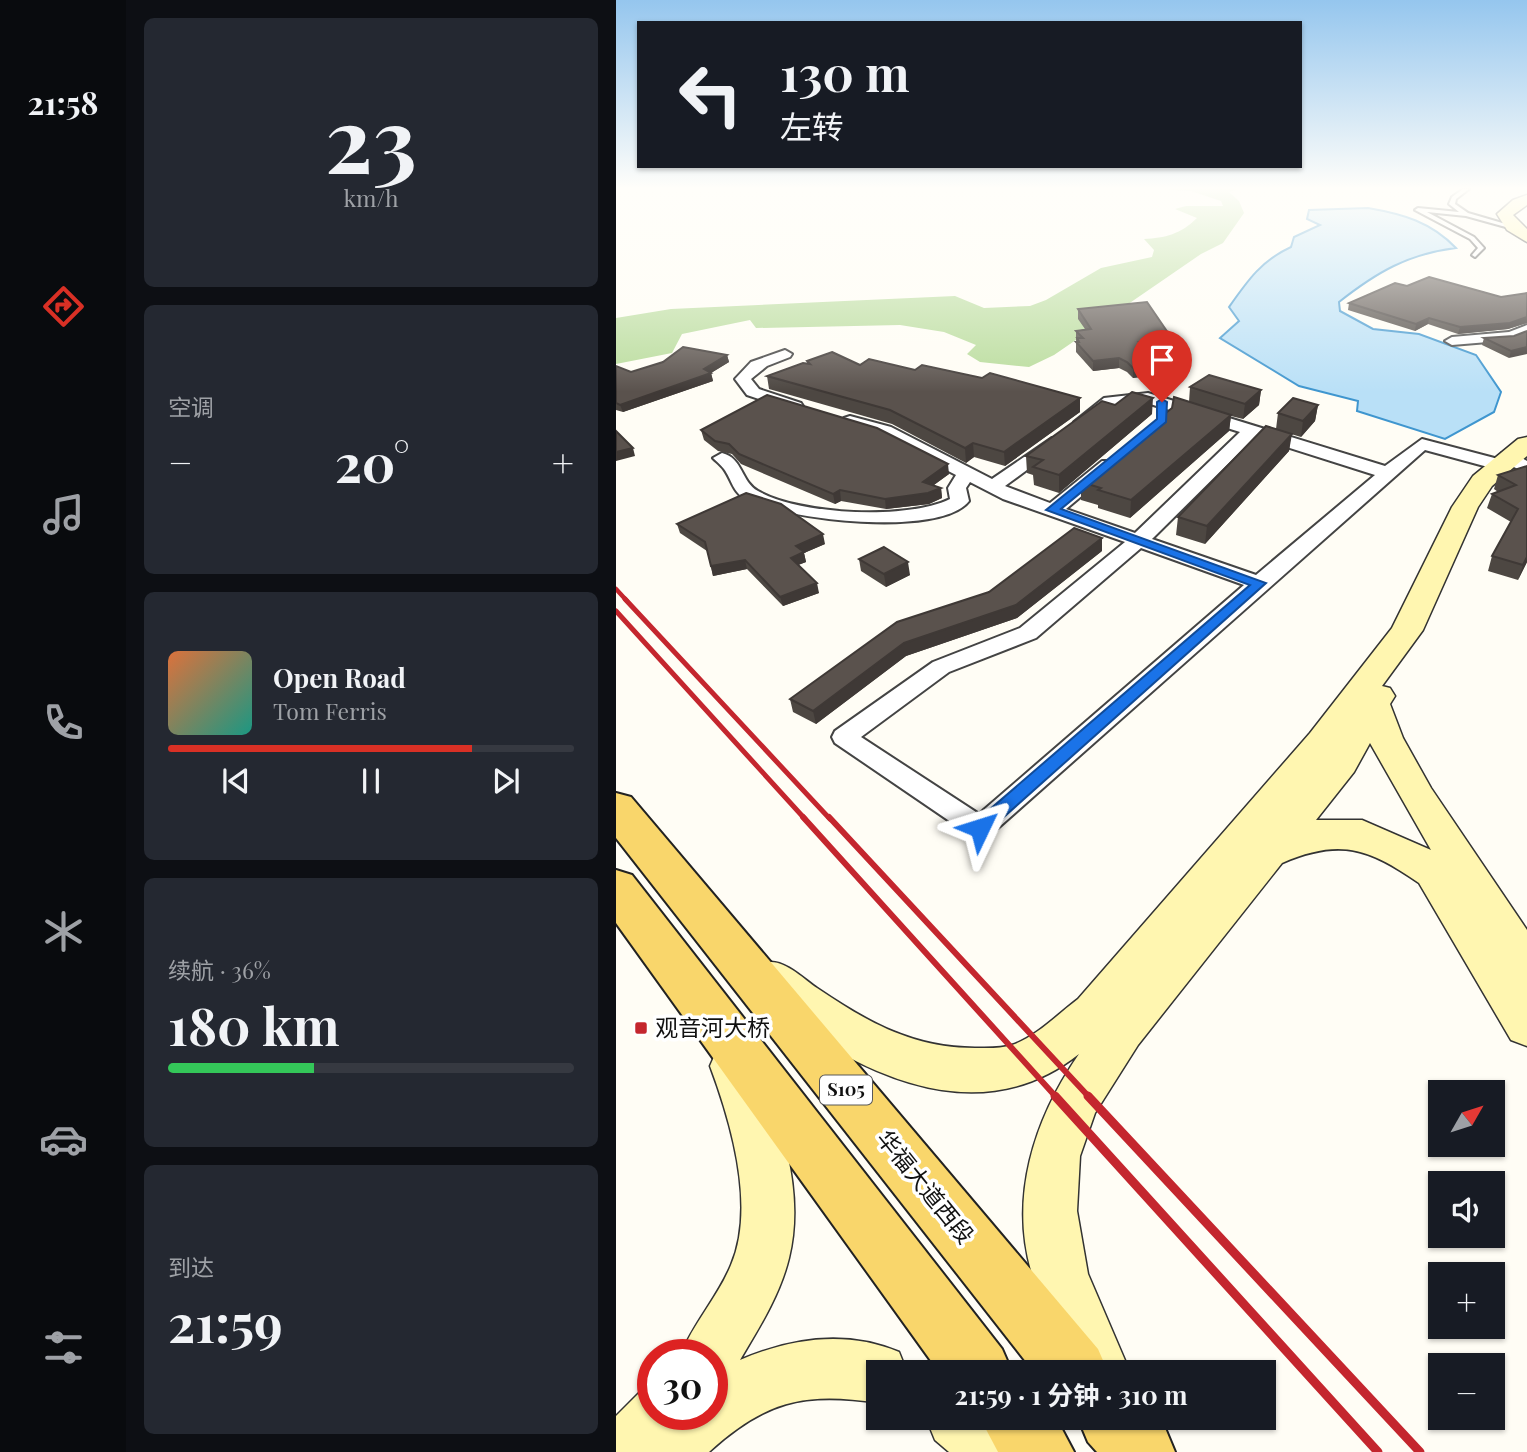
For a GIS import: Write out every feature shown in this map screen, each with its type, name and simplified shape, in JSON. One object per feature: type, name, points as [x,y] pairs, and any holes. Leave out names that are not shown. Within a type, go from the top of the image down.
[{"type":"main road","points":[[739,958],[857,1041],[908,1062],[953,1072],[1010,1068],[1054,1046],[1094,1013],[1322,742],[1407,630],[1465,507],[1482,481],[1515,458]]},
{"type":"main road","points":[[1095,1360],[1060,1275],[1050,1211],[1055,1156],[1075,1101],[1122,1030],[1341,762],[1401,659],[1407,630]]},
{"type":"main road","points":[[1373,704],[1385,738],[1417,797],[1527,966]]},
{"type":"main road","name":"华福大道西段","points":[[616,808],[1065,1360]]},
{"type":"main road","points":[[1268,852],[1306,836],[1334,833],[1362,835],[1414,859],[1433,872],[1459,910],[1527,1025]]},
{"type":"main road","points":[[616,888],[970,1360]]},
{"type":"main road","points":[[717,1024],[745,1092],[764,1158],[767,1206],[762,1257],[738,1308],[719,1339]]},
{"type":"main road","points":[[728,1396],[795,1370],[848,1367],[866,1371]]},
{"type":"main road","points":[[624,1452],[646,1430]]},
{"type":"main road","points":[[662,1452],[687,1430]]},
{"type":"main road","points":[[971,1430],[997,1452]]},
{"type":"main road","points":[[1023,1430],[1040,1452]]},
{"type":"street","points":[[1452,341],[1512,336],[1527,329]]},
{"type":"street","points":[[785,354],[763,361],[747,371],[743,379],[753,393],[812,410]]},
{"type":"street","points":[[992,486],[1110,401],[1130,397],[1162,411],[1252,430],[1388,473]]},
{"type":"street","points":[[836,417],[885,431],[992,486],[1052,510],[1259,583]]},
{"type":"street","points":[[1252,430],[1138,541],[1028,633],[941,667],[845,737],[980,828],[1422,444],[1515,458]]},
{"type":"street","points":[[1052,510],[1122,453]]},
{"type":"street","points":[[722,458],[735,470],[741,486],[754,497],[772,504],[864,516],[911,516],[947,510],[960,501],[957,488],[966,473]]},
{"type":"green space","points":[[1152,257],[1197,257],[1054,355],[1029,367],[980,362],[967,354],[976,345],[944,332],[900,325],[756,328],[750,320],[682,334],[672,353],[616,364],[616,318],[671,309],[955,296],[984,308],[1030,306],[1046,300],[1101,268]]},
{"type":"water","points":[[1418,257],[1394,266],[1367,282],[1339,302],[1340,311],[1373,329],[1419,334],[1476,355],[1501,392],[1494,412],[1445,439],[1357,411],[1358,401],[1299,386],[1220,338],[1239,321],[1229,307],[1242,288],[1271,258]]},
{"type":"building","points":[[1429,277],[1501,297],[1527,293],[1527,317],[1510,323],[1460,327],[1429,318],[1416,324],[1349,303],[1395,283],[1407,286]]},
{"type":"building","points":[[1147,302],[1173,340],[1139,342],[1161,364],[1133,368],[1119,358],[1093,361],[1076,342],[1079,342],[1077,338],[1083,338],[1076,331],[1091,329],[1078,309]]},
{"type":"building","points":[[1527,331],[1527,347],[1511,351],[1484,338],[1514,336]]},
{"type":"building","points":[[683,347],[727,355],[704,369],[711,373],[620,405],[616,403],[616,366],[631,372],[663,362]]},
{"type":"building","points":[[832,352],[860,365],[869,359],[915,370],[922,365],[982,378],[990,373],[1080,398],[1004,452],[973,443],[965,448],[890,410],[767,376],[803,363],[810,364],[807,361]]},
{"type":"building","points":[[1209,375],[1261,390],[1245,404],[1190,387]]},
{"type":"building","points":[[1132,392],[1153,398],[1059,475],[1033,467],[1043,460],[1026,456],[1102,401],[1115,405]]},
{"type":"building","points":[[767,395],[877,428],[948,464],[923,482],[941,488],[928,493],[885,499],[840,490],[833,494],[739,454],[729,444],[715,441],[701,430]]},
{"type":"building","points":[[1174,397],[1231,415],[1131,500],[1081,482],[1172,408]]},
{"type":"building","points":[[1293,398],[1318,405],[1303,421],[1278,413]]},
{"type":"building","points":[[1266,426],[1292,434],[1207,526],[1178,517]]},
{"type":"building","points":[[616,431],[633,448],[616,452]]},
{"type":"building","points":[[1527,466],[1527,557],[1523,565],[1492,556],[1518,509],[1492,494],[1516,485],[1498,475]]},
{"type":"building","points":[[746,493],[781,504],[823,534],[796,546],[804,552],[791,558],[817,583],[780,597],[745,560],[711,566],[705,542],[677,524]]},
{"type":"building","points":[[1074,528],[1102,538],[1016,605],[904,643],[813,711],[790,699],[897,622],[989,592]]},
{"type":"building","points":[[884,547],[908,562],[884,574],[859,559]]},
{"type":"railway","points":[[616,589],[627,601]]},
{"type":"railway","points":[[625,599],[830,819]]},
{"type":"railway","points":[[616,611],[805,819]]},
{"type":"railway","points":[[803,817],[1057,1098]]},
{"type":"railway","points":[[829,817],[1090,1098]]},
{"type":"railway","points":[[1055,1096],[1378,1452]]},
{"type":"railway","points":[[1088,1096],[1420,1452]]},
{"type":"place","name":"观音河大桥","points":[[641,1028]]},
{"type":"route","points":[[980,828],[1259,583],[1052,510],[1163,419],[1162,402]]}]
